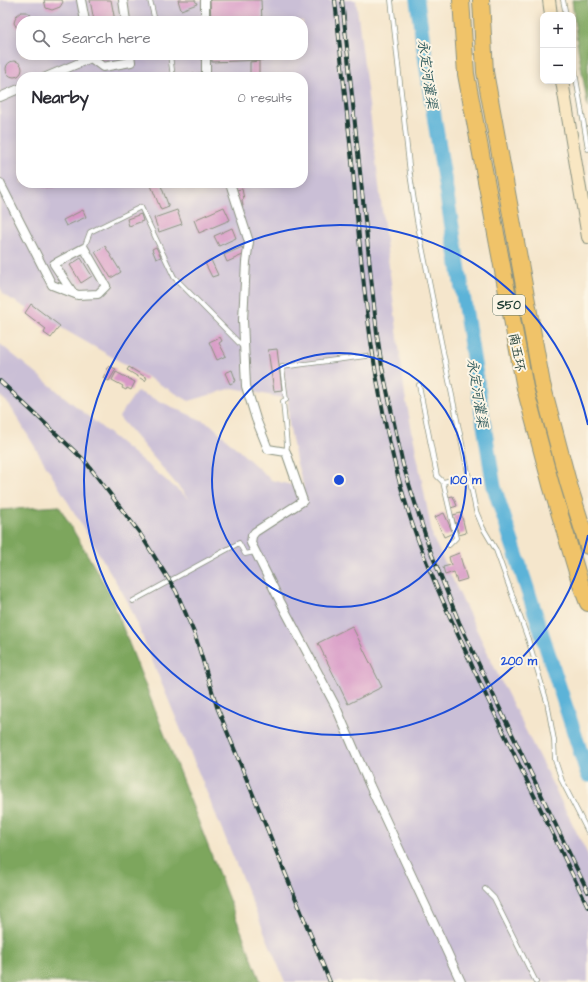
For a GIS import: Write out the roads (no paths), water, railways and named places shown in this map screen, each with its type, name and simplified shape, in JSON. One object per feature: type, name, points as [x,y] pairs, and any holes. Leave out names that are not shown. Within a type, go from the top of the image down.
[{"type":"highway","name":"南五环","points":[[461,0],[466,74],[525,388],[553,492],[588,603]]},
{"type":"highway","name":"南五环","points":[[481,0],[484,72],[542,384],[568,482],[588,546]]},
{"type":"main road","points":[[549,0],[551,12]]},
{"type":"main road","points":[[563,84],[588,236]]},
{"type":"street","points":[[81,0],[84,16]]},
{"type":"street","points":[[123,0],[125,16]]},
{"type":"street","points":[[205,0],[205,16]]},
{"type":"street","points":[[57,72],[82,60]]},
{"type":"street","points":[[95,60],[103,67],[131,62],[131,60]]},
{"type":"street","points":[[206,60],[206,72]]},
{"type":"street","points":[[0,97],[16,90]]},
{"type":"street","points":[[0,183],[52,285],[72,293],[78,295],[98,294],[106,286],[84,248],[54,264],[72,293]]},
{"type":"street","points":[[232,188],[249,242],[246,262],[243,313],[246,386],[256,419],[268,449],[286,452],[303,501],[255,532],[252,536],[251,543],[336,707],[370,786],[429,904],[460,982]]},
{"type":"lane","points":[[150,0],[154,16]]},
{"type":"lane","points":[[391,0],[410,174],[416,213],[446,368],[478,516],[482,528],[496,550],[528,639],[547,702],[554,740],[555,760],[562,781],[588,832]]},
{"type":"lane","points":[[564,0],[566,12]]},
{"type":"lane","points":[[171,60],[172,72]]},
{"type":"lane","points":[[576,78],[588,149]]},
{"type":"lane","points":[[84,248],[90,232],[141,207],[174,277],[244,348]]},
{"type":"lane","points":[[286,452],[287,446],[283,401],[286,400],[282,368],[366,356]]},
{"type":"lane","points":[[419,385],[437,476],[443,482],[456,538],[449,545]]},
{"type":"lane","points":[[443,482],[469,476]]},
{"type":"lane","points":[[133,601],[239,543],[246,554],[255,552]]},
{"type":"lane","points":[[485,889],[494,898],[536,982]]},
{"type":"waterway","name":"永定河灌渠","points":[[417,0],[431,97],[494,487],[588,775]]},
{"type":"railway","points":[[335,0],[366,303],[379,391],[398,477],[418,539],[449,614],[488,700],[588,907]]},
{"type":"railway","points":[[342,0],[377,334],[382,367],[403,465],[430,550],[459,622],[588,892]]},
{"type":"railway","points":[[0,381],[85,461],[139,532],[176,591],[195,635],[217,707],[330,982]]}]
